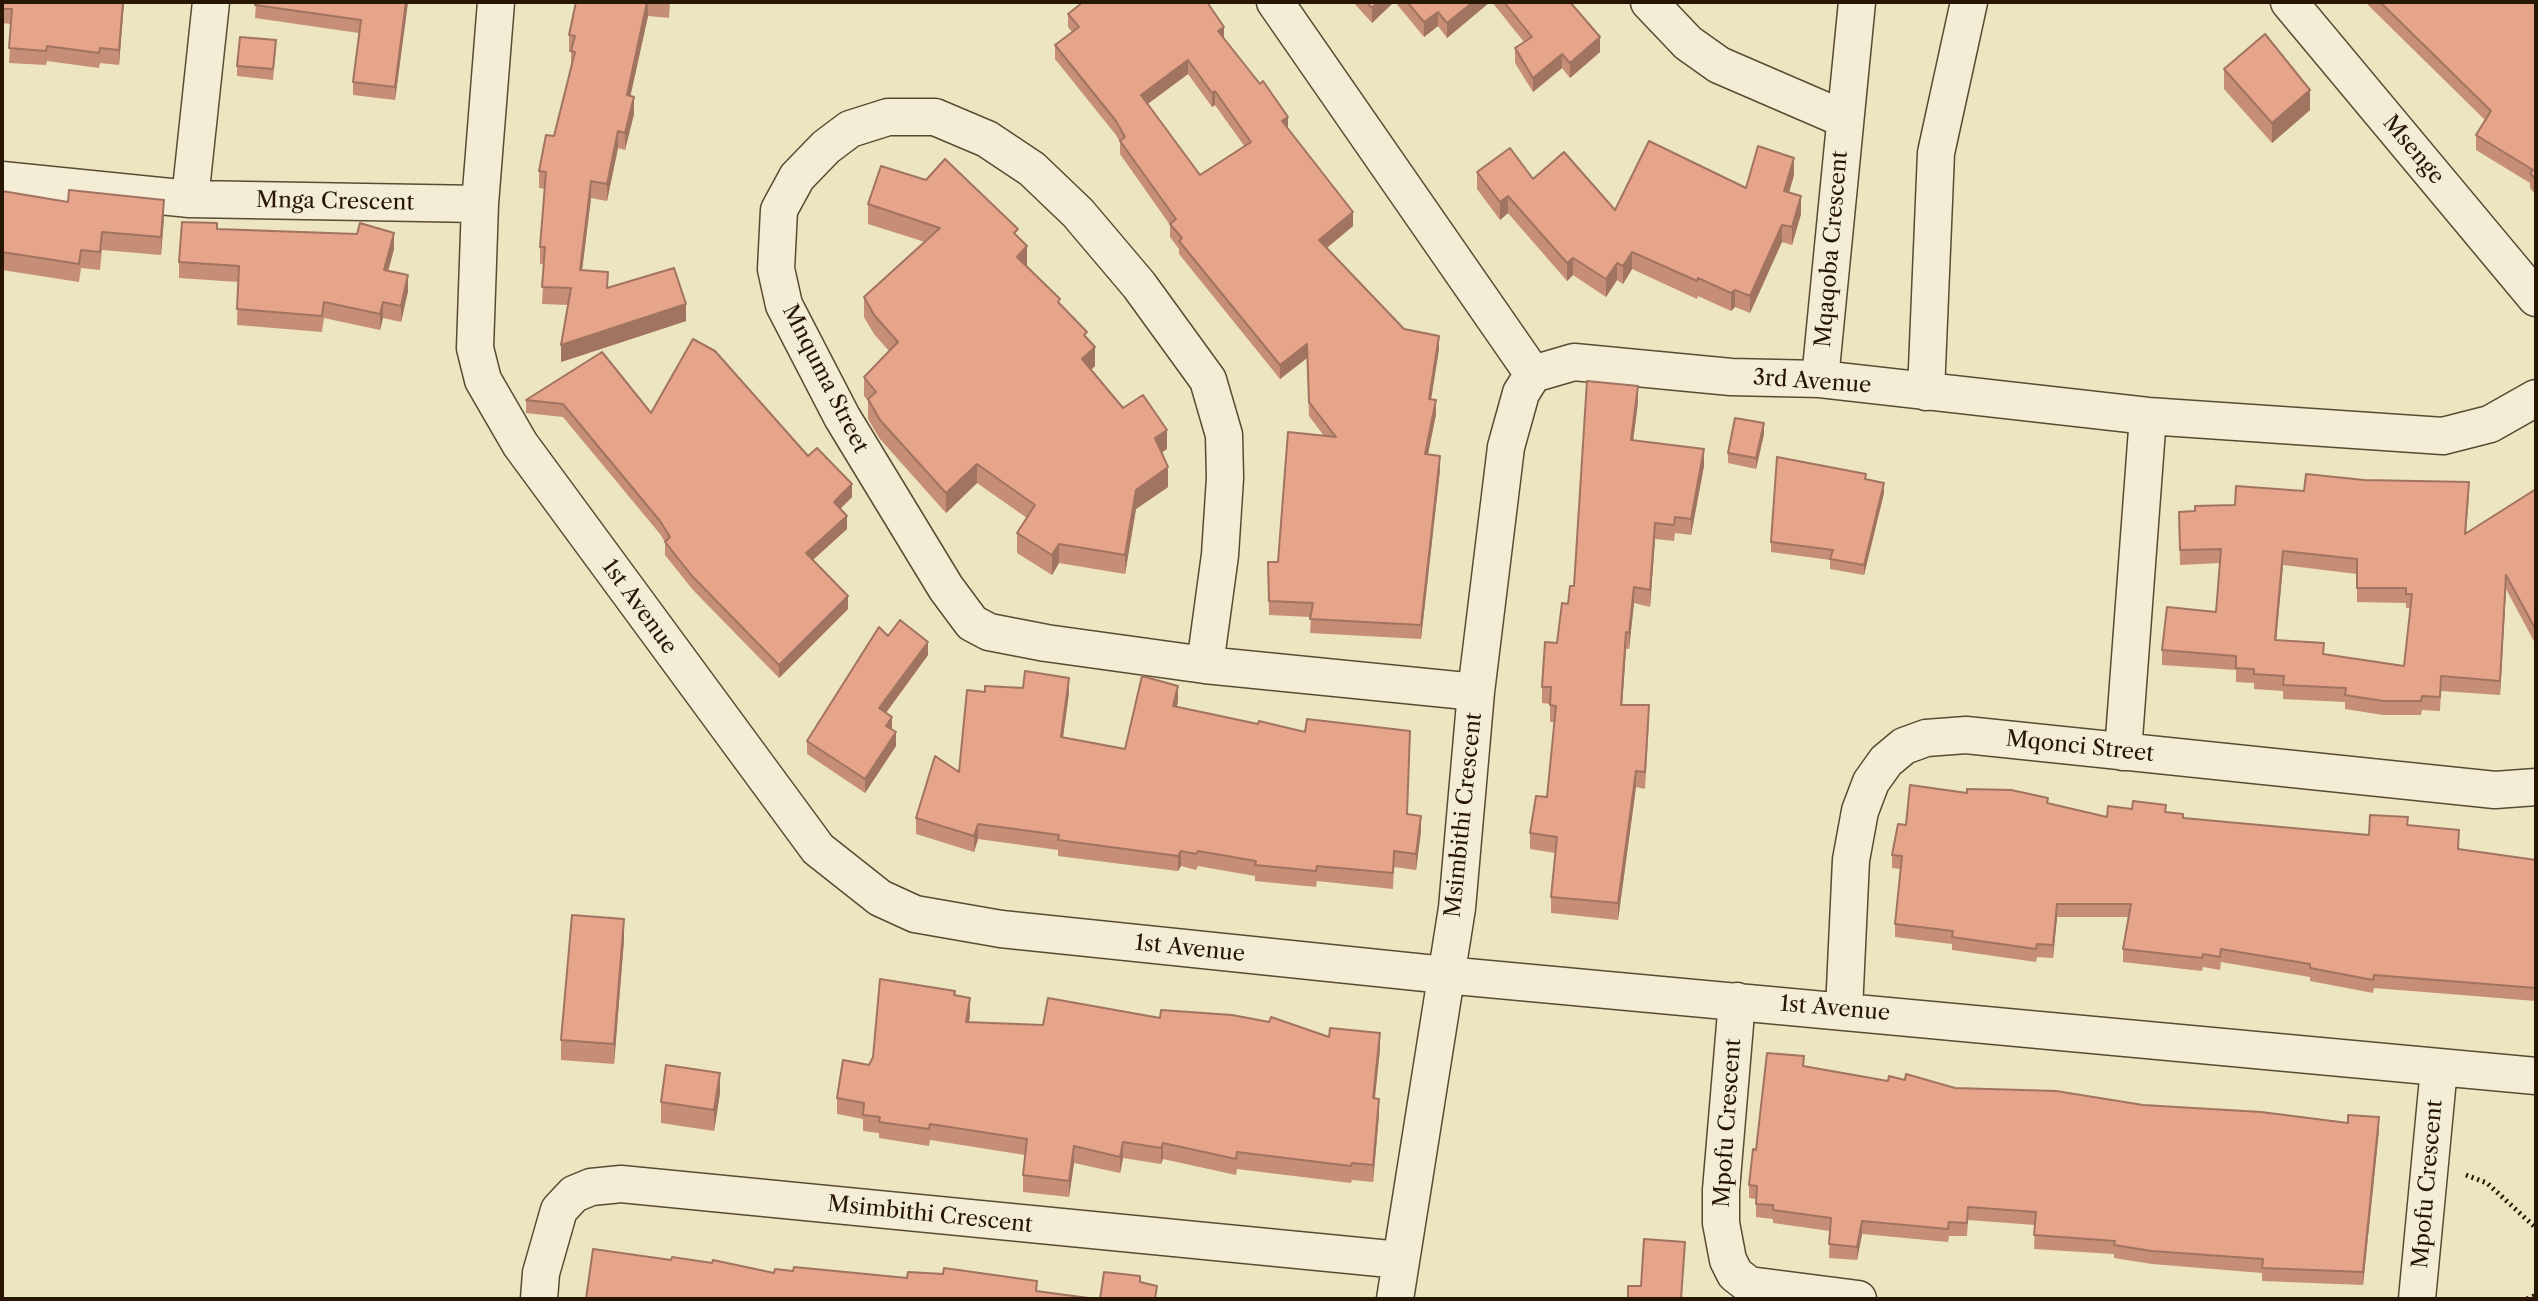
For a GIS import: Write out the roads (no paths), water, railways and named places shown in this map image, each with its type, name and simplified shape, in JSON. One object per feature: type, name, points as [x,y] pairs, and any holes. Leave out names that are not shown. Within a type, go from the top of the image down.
[{"type":"street","points":[[190,199],[211,2]]},
{"type":"street","name":"1st Avenue","points":[[496,2],[480,204],[475,348],[491,398],[520,444],[818,849],[880,898],[915,914],[988,927],[1445,975],[2536,1076]]},
{"type":"street","points":[[1275,2],[1533,374]]},
{"type":"street","name":"Mqaqoba Crescent","points":[[1649,2],[1688,43],[1719,65],[1844,119]]},
{"type":"street","name":"Mqaqoba Crescent","points":[[1820,379],[1857,2]]},
{"type":"street","points":[[1926,392],[1936,153],[1969,2]]},
{"type":"street","name":"Msenge","points":[[2289,2],[2536,298]]},
{"type":"street","name":"Mnquma Street","points":[[1205,665],[1220,555],[1224,435],[1208,380],[1078,213],[1032,169],[987,139],[935,117],[888,117],[850,129],[826,147],[797,177],[779,210],[776,269],[784,305],[816,370],[966,617],[989,632],[1205,665],[1476,692]]},
{"type":"street","name":"Mnga Crescent","points":[[2,180],[190,199],[480,204]]},
{"type":"street","name":"3rd Avenue","points":[[1533,374],[1574,362],[1731,377],[1820,379],[2148,416],[2443,436],[2490,424],[2536,398]]},
{"type":"street","name":"Msimbithi Crescent","points":[[1395,1299],[1466,834],[1476,692],[1506,447],[1521,393],[1533,374]]},
{"type":"street","points":[[2123,752],[2148,416]]},
{"type":"street","name":"Mqonci Street","points":[[1844,1010],[1851,860],[1860,811],[1871,782],[1886,761],[1904,746],[1926,738],[1966,735],[2495,790],[2536,787]]},
{"type":"street","name":"Mpofu Crescent","points":[[1737,1001],[1721,1223],[1728,1260],[1748,1292],[1858,1299]]},
{"type":"street","name":"Mpofu Crescent","points":[[2417,1299],[2439,1068]]},
{"type":"street","name":"Msimbithi Crescent","points":[[539,1299],[541,1273],[559,1210],[574,1194],[591,1187],[621,1184],[1400,1260]]}]
